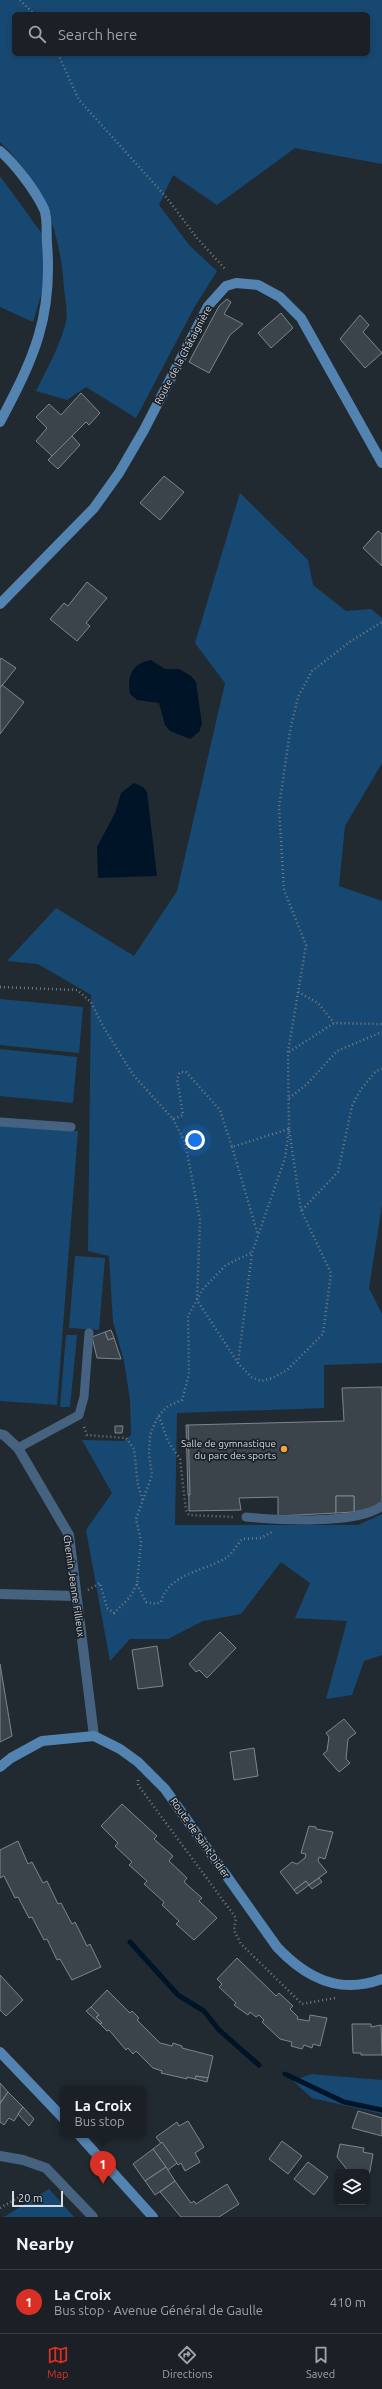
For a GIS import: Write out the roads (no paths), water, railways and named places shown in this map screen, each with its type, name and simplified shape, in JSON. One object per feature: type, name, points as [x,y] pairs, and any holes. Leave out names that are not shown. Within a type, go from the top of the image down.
[{"type":"street","points":[[0,151],[13,163],[44,210],[50,272],[43,327],[27,371],[0,422]]},
{"type":"street","name":"Route de la Châtaignière","points":[[0,604],[94,508],[119,473],[144,430],[208,306],[226,286],[236,283],[258,285],[280,298],[301,318],[382,463]]},
{"type":"street","name":"Chemin Jeanne Fillieux","points":[[0,1434],[4,1435],[18,1448],[69,1535],[94,1736]]},
{"type":"street","points":[[0,1594],[76,1596]]},
{"type":"street","points":[[0,1767],[11,1758],[42,1741],[94,1736]]},
{"type":"street","name":"Route de Saint-Didier","points":[[94,1736],[138,1762],[165,1789],[277,1947],[292,1964],[316,1978],[340,1985],[371,1983],[382,1978]]},
{"type":"street","points":[[0,2052],[60,2115]]},
{"type":"street","points":[[82,2138],[153,2217]]},
{"type":"street","points":[[0,2156],[23,2160],[46,2168],[93,2217]]},
{"type":"lane","points":[[0,1122],[71,1127]]},
{"type":"lane","points":[[18,1448],[79,1415],[84,1397],[89,1333]]},
{"type":"lane","points":[[246,1517],[277,1520],[355,1517],[376,1510],[382,1506]]},
{"type":"waterway","points":[[130,1942],[178,1995],[204,2011],[219,2030],[259,2065]]},
{"type":"waterway","points":[[285,2074],[344,2102],[382,2110]]},
{"type":"place","name":"Salle de gymnastique du parc des sports","points":[[284,1449]]},
{"type":"place","name":"La Croix","points":[[103,2184]]}]
